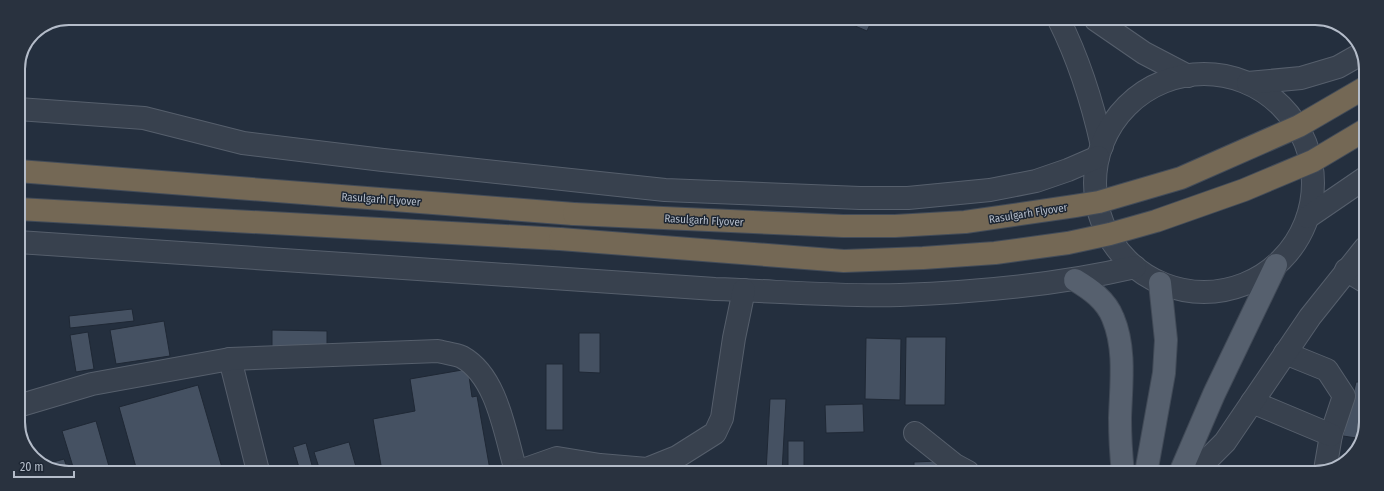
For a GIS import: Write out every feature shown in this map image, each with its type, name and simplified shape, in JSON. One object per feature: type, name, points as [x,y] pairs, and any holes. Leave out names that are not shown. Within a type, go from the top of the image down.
[{"type":"highway","name":"Rasulgarh Flyover","points":[[25,172],[574,214],[843,226],[895,226],[958,223],[1099,202],[1181,178],[1299,126],[1359,91]]},
{"type":"highway","points":[[25,209],[560,239],[844,260],[923,258],[995,253],[1068,243],[1129,229],[1251,187],[1313,161],[1359,134]]},
{"type":"main road","points":[[1183,466],[1214,394],[1276,265]]},
{"type":"main road","points":[[1075,280],[1095,293],[1113,316],[1119,338],[1123,370],[1120,450],[1122,466]]},
{"type":"main road","points":[[1147,466],[1164,373],[1166,340],[1160,282]]},
{"type":"street","points":[[1061,25],[1079,62],[1093,106],[1100,151]]},
{"type":"street","points":[[1103,25],[1144,53],[1188,76]]},
{"type":"street","points":[[1248,83],[1301,78],[1338,67],[1357,57]]},
{"type":"street","points":[[1219,75],[1248,83],[1268,94],[1285,110],[1302,135],[1308,149],[1313,171],[1313,194],[1308,217],[1295,243],[1276,265],[1255,280],[1232,288],[1208,292],[1184,290],[1160,282],[1135,267],[1122,255],[1112,241],[1098,209],[1095,192],[1095,174],[1100,151],[1115,120],[1135,99],[1160,84],[1188,76],[1219,75]]},
{"type":"street","points":[[25,110],[144,118],[243,143],[383,160],[665,190],[860,198],[908,198],[990,190],[1036,181],[1068,170],[1100,151]]},
{"type":"street","points":[[1308,217],[1359,182]]},
{"type":"street","points":[[25,242],[744,290],[825,294],[900,295],[1032,286],[1075,280],[1135,267]]},
{"type":"street","points":[[1201,466],[1225,442],[1310,317],[1355,276],[1359,265]]},
{"type":"street","points":[[654,466],[677,456],[715,433],[722,418],[734,338],[744,290]]},
{"type":"street","points":[[25,404],[92,384],[230,359],[438,351],[462,357],[483,376],[495,398],[515,466]]},
{"type":"street","points":[[1285,353],[1327,370],[1344,396],[1331,434],[1326,465]]},
{"type":"street","points":[[230,359],[257,466]]},
{"type":"street","points":[[1252,402],[1331,434]]},
{"type":"street","points":[[915,433],[957,466]]},
{"type":"street","points":[[534,466],[556,458],[619,466]]},
{"type":"building","points":[[853,25],[870,25],[867,31]]},
{"type":"building","points":[[132,309],[134,321],[70,328],[69,316]]},
{"type":"building","points":[[164,321],[170,356],[116,364],[110,330]]},
{"type":"building","points":[[272,330],[327,331],[327,349],[272,348]]},
{"type":"building","points":[[88,332],[94,369],[76,372],[70,335]]},
{"type":"building","points":[[579,333],[600,333],[600,373],[579,372]]},
{"type":"building","points":[[906,337],[946,337],[945,405],[905,405]]},
{"type":"building","points":[[866,338],[901,339],[900,400],[865,399]]},
{"type":"building","points":[[546,364],[563,364],[563,430],[546,430]]},
{"type":"building","points":[[468,369],[472,397],[477,396],[489,466],[381,466],[373,419],[415,411],[410,379]]},
{"type":"building","points":[[1356,382],[1359,382],[1359,422],[1357,436],[1356,438],[1343,436]]},
{"type":"building","points":[[198,385],[222,466],[136,466],[119,407]]},
{"type":"building","points":[[770,399],[786,399],[782,466],[766,466]]},
{"type":"building","points":[[863,404],[864,432],[826,433],[825,405]]},
{"type":"building","points":[[96,421],[109,466],[73,466],[62,431]]},
{"type":"building","points":[[788,441],[804,441],[804,466],[788,466]]},
{"type":"building","points":[[349,442],[356,466],[318,466],[314,452]]},
{"type":"building","points":[[306,443],[312,466],[299,466],[293,447]]},
{"type":"building","points":[[64,459],[66,466],[55,464],[52,462]]},
{"type":"building","points":[[939,461],[939,466],[914,466],[914,462]]}]
